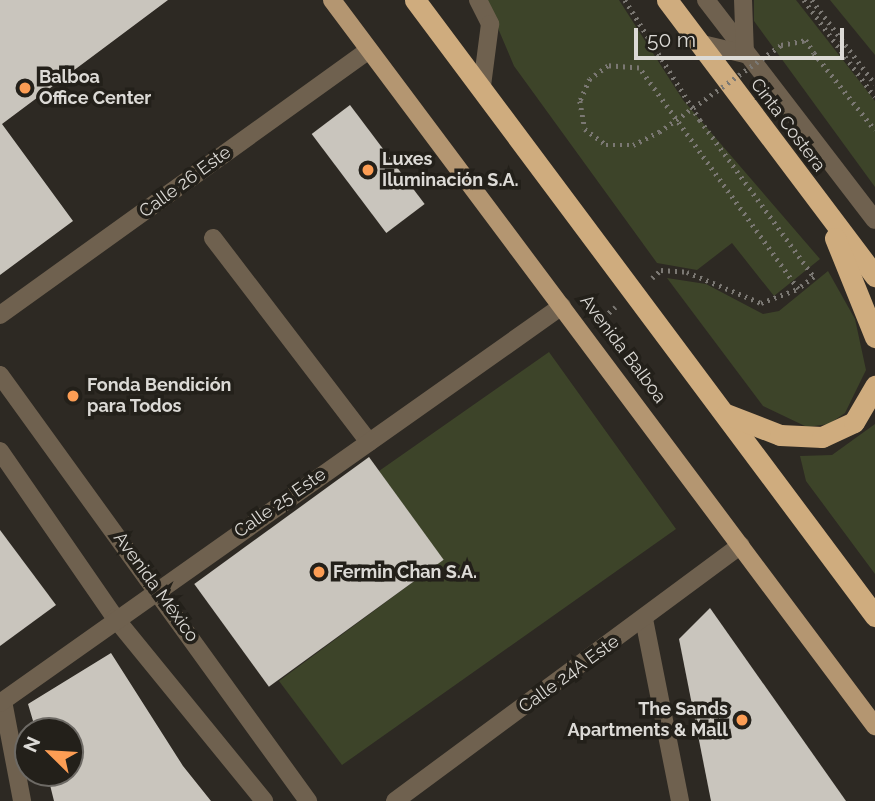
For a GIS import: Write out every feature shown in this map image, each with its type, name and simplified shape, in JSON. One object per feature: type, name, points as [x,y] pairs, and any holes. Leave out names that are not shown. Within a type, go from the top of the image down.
[{"type":"highway","points":[[415,0],[482,86],[875,616]]},
{"type":"highway","name":"Cinta Costera","points":[[667,0],[875,276]]},
{"type":"highway","points":[[819,205],[875,337]]},
{"type":"highway","points":[[721,411],[770,433],[822,437],[854,422],[875,386]]},
{"type":"main road","name":"Avenida Balboa","points":[[332,0],[875,726]]},
{"type":"street","points":[[478,0],[490,24],[482,86]]},
{"type":"street","points":[[706,0],[875,220]]},
{"type":"street","points":[[743,0],[745,54]]},
{"type":"street","points":[[698,43],[745,54]]},
{"type":"street","name":"Calle 26 Este","points":[[0,315],[369,50]]},
{"type":"street","points":[[213,238],[369,442]]},
{"type":"street","name":"Calle 25 Este","points":[[1,702],[115,618],[562,306]]},
{"type":"street","name":"Avenida México","points":[[0,375],[159,589],[308,801]]},
{"type":"street","points":[[0,451],[115,618],[264,801]]},
{"type":"street","name":"Calle 24A Este","points":[[395,801],[644,620],[741,545]]},
{"type":"street","points":[[644,620],[680,801]]},
{"type":"street","points":[[1,702],[22,801]]},
{"type":"path","points":[[583,335],[661,270],[716,281],[761,303],[798,289],[814,277],[699,120],[625,0]]},
{"type":"path","points":[[804,0],[875,97]]},
{"type":"path","points":[[812,0],[875,84]]},
{"type":"path","points":[[798,289],[639,68],[608,66],[590,79],[580,101],[585,129],[607,145],[633,145],[659,132],[781,45],[806,40],[875,130]]},
{"type":"green space","points":[[486,0],[619,0],[683,100],[820,259],[774,296],[732,243],[697,270],[657,263],[514,66]]},
{"type":"green space","points":[[754,0],[796,0],[875,101],[875,187],[754,21]]},
{"type":"green space","points":[[830,0],[875,0],[875,55]]},
{"type":"green space","points":[[828,271],[855,319],[866,370],[845,413],[829,424],[807,427],[763,406],[667,278],[706,284],[763,314],[779,311]]},
{"type":"green space","points":[[549,352],[676,529],[342,765],[279,681],[443,560],[379,471]]},
{"type":"green space","points":[[875,424],[875,574],[806,481],[800,456],[832,455]]},
{"type":"building","name":"Balboa Office Center","points":[[0,0],[168,0],[2,124],[73,221],[0,275]]},
{"type":"building","name":"Luxes Iluminación S.A.","points":[[350,105],[425,204],[386,233],[312,134]]},
{"type":"building","name":"Fermin Chan S.A.","points":[[369,457],[444,560],[269,687],[194,584]]},
{"type":"building","points":[[0,530],[56,605],[0,646]]},
{"type":"building","name":"The Sands Apartments & Mall","points":[[710,608],[846,801],[711,801],[679,639]]},
{"type":"building","points":[[111,653],[183,766],[211,801],[54,801],[50,787],[84,787],[84,717],[32,717],[28,704]]},
{"type":"place","name":"Balboa Office Center","points":[[25,88]]},
{"type":"place","name":"Luxes Iluminación S.A.","points":[[368,170]]},
{"type":"place","name":"Fonda Bendición para Todos","points":[[73,396]]},
{"type":"place","name":"Fermin Chan S.A.","points":[[319,572]]},
{"type":"place","name":"The Sands Apartments & Mall","points":[[742,720]]}]
